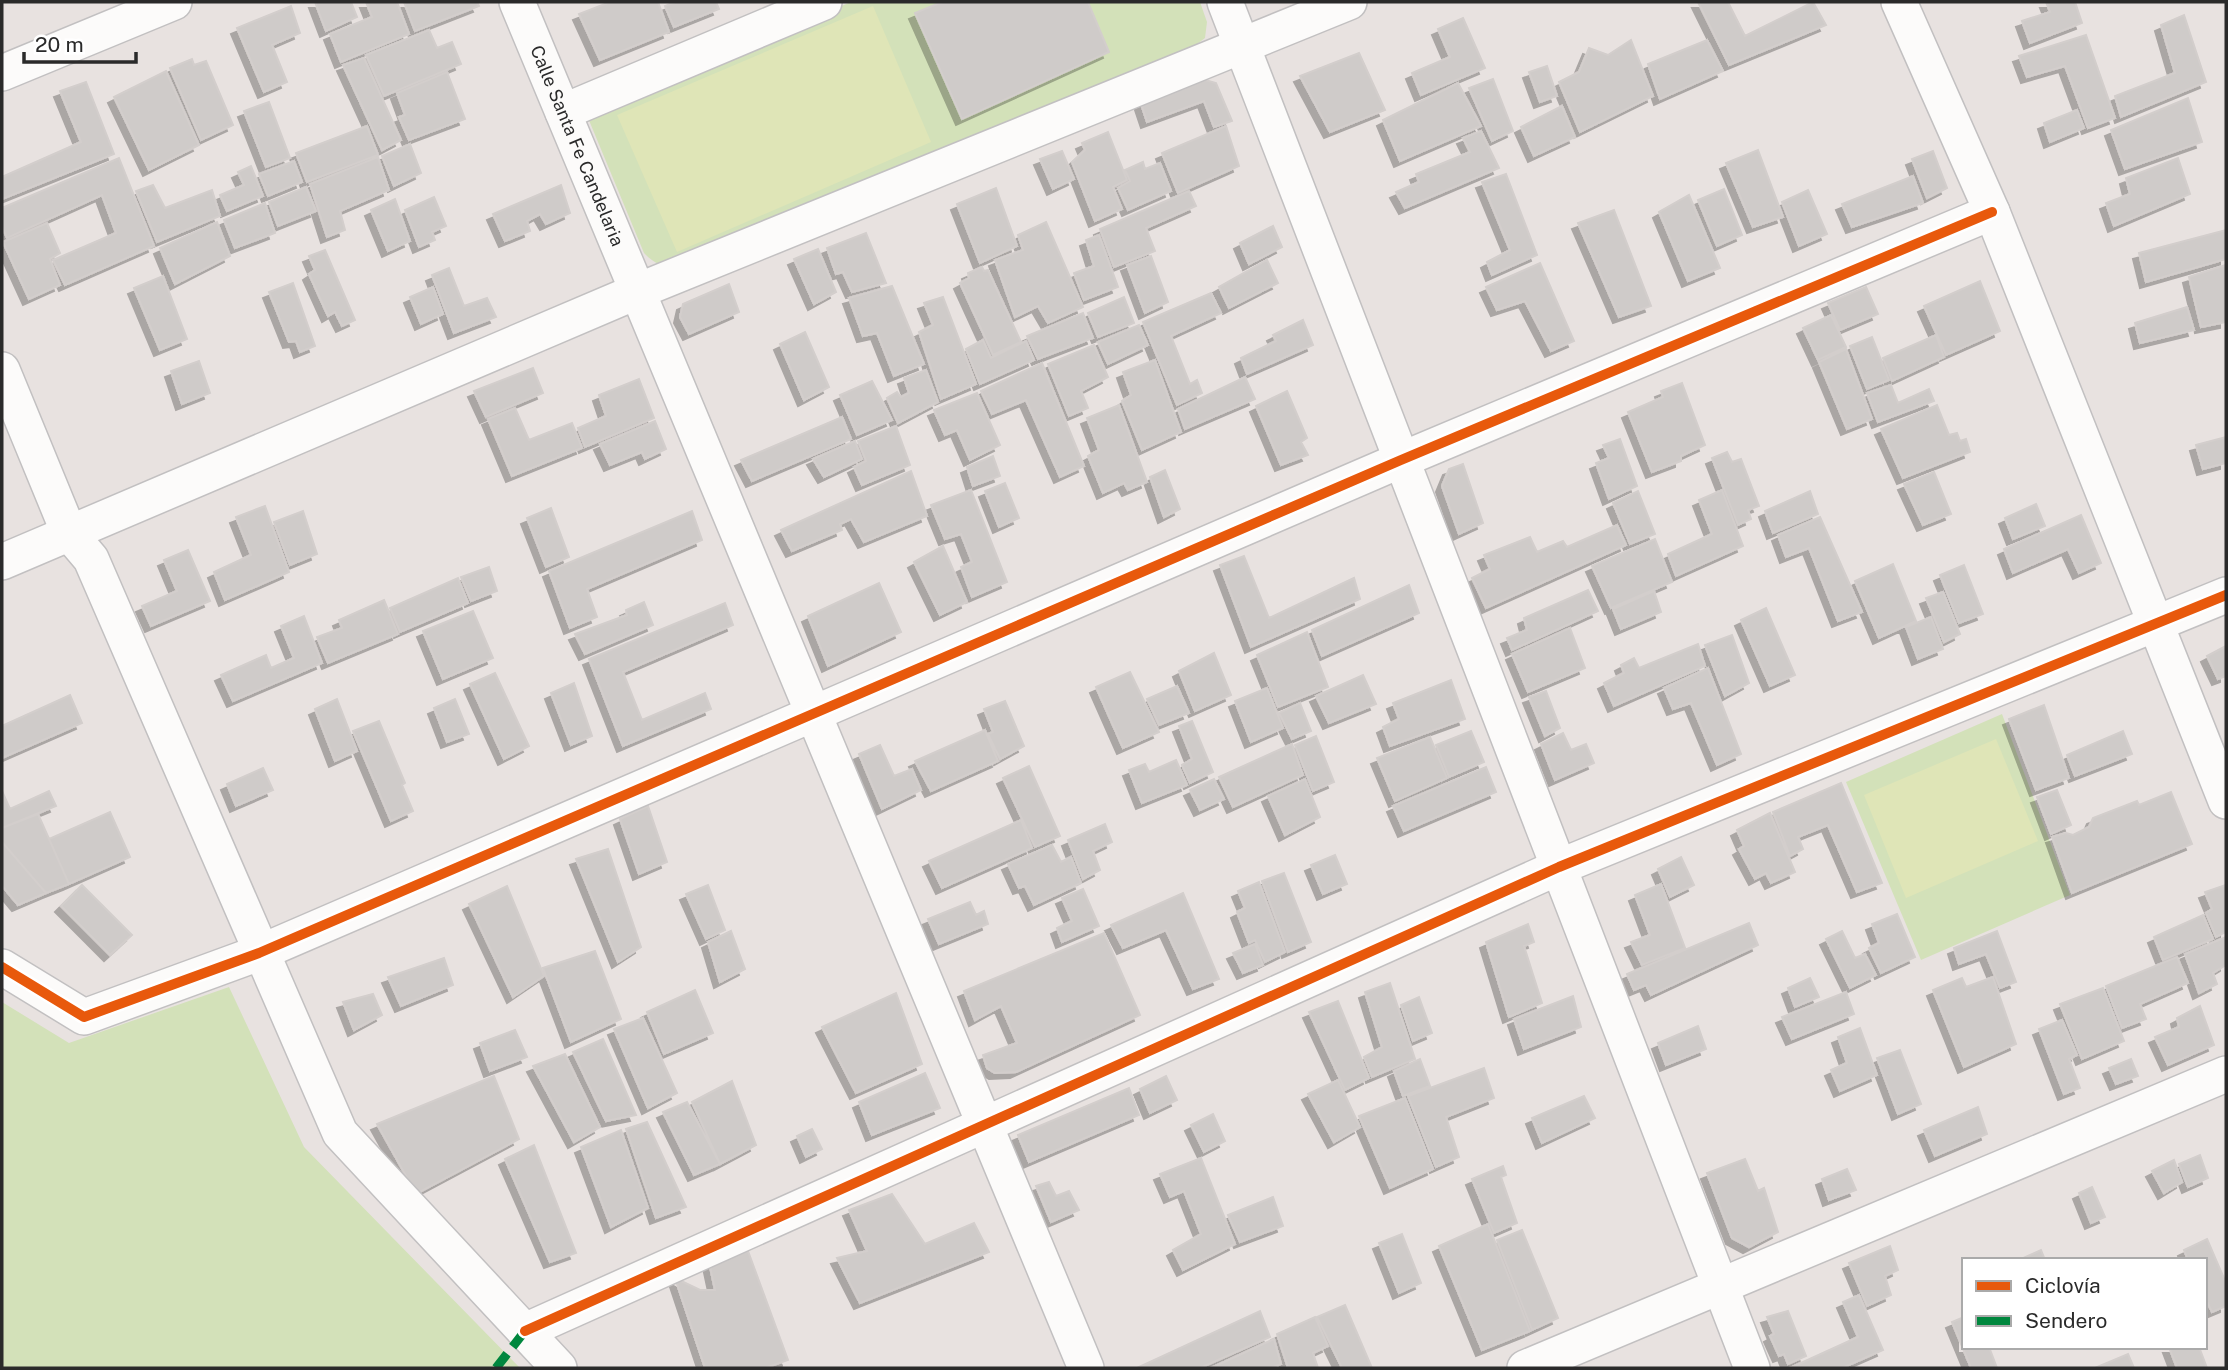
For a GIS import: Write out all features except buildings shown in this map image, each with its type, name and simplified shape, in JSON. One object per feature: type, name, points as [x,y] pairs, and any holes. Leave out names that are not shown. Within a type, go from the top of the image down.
[{"type":"street","points":[[2,73],[174,2]]},
{"type":"street","name":"Calle Santa Fe Candelaria","points":[[517,2],[1086,1368]]},
{"type":"street","points":[[563,112],[824,2]]},
{"type":"street","points":[[1225,2],[1752,1368]]},
{"type":"street","points":[[2,562],[638,291],[1349,2]]},
{"type":"street","points":[[1899,2],[1992,212],[2158,623],[2226,801]]},
{"type":"street","points":[[2,967],[84,1017],[259,953],[1401,460],[1992,212]]},
{"type":"street","points":[[2,370],[69,533],[91,559],[259,953],[340,1133],[559,1368]]},
{"type":"street","points":[[525,1331],[1559,866],[2226,595]]},
{"type":"street","points":[[1525,1368],[2226,1074]]},
{"type":"green space","points":[[851,2],[1200,2],[1207,22],[1205,38],[1193,47],[678,268],[664,266],[652,260],[644,253],[586,113]]},
{"type":"green space","points":[[873,6],[931,142],[677,252],[617,115]]},
{"type":"green space","points":[[2002,714],[2070,895],[1921,960],[1846,782]]},
{"type":"green space","points":[[1996,739],[2038,841],[1906,898],[1864,795]]},
{"type":"green space","points":[[229,987],[304,1147],[520,1368],[2,1368],[2,1002],[69,1043]]},
{"type":"marked path","points":[[496,1368],[525,1331]]},
{"type":"cycle path","points":[[2,967],[84,1017],[259,953],[1401,460],[1992,212]]},
{"type":"cycle path","points":[[525,1331],[1559,867],[2226,595]]}]
